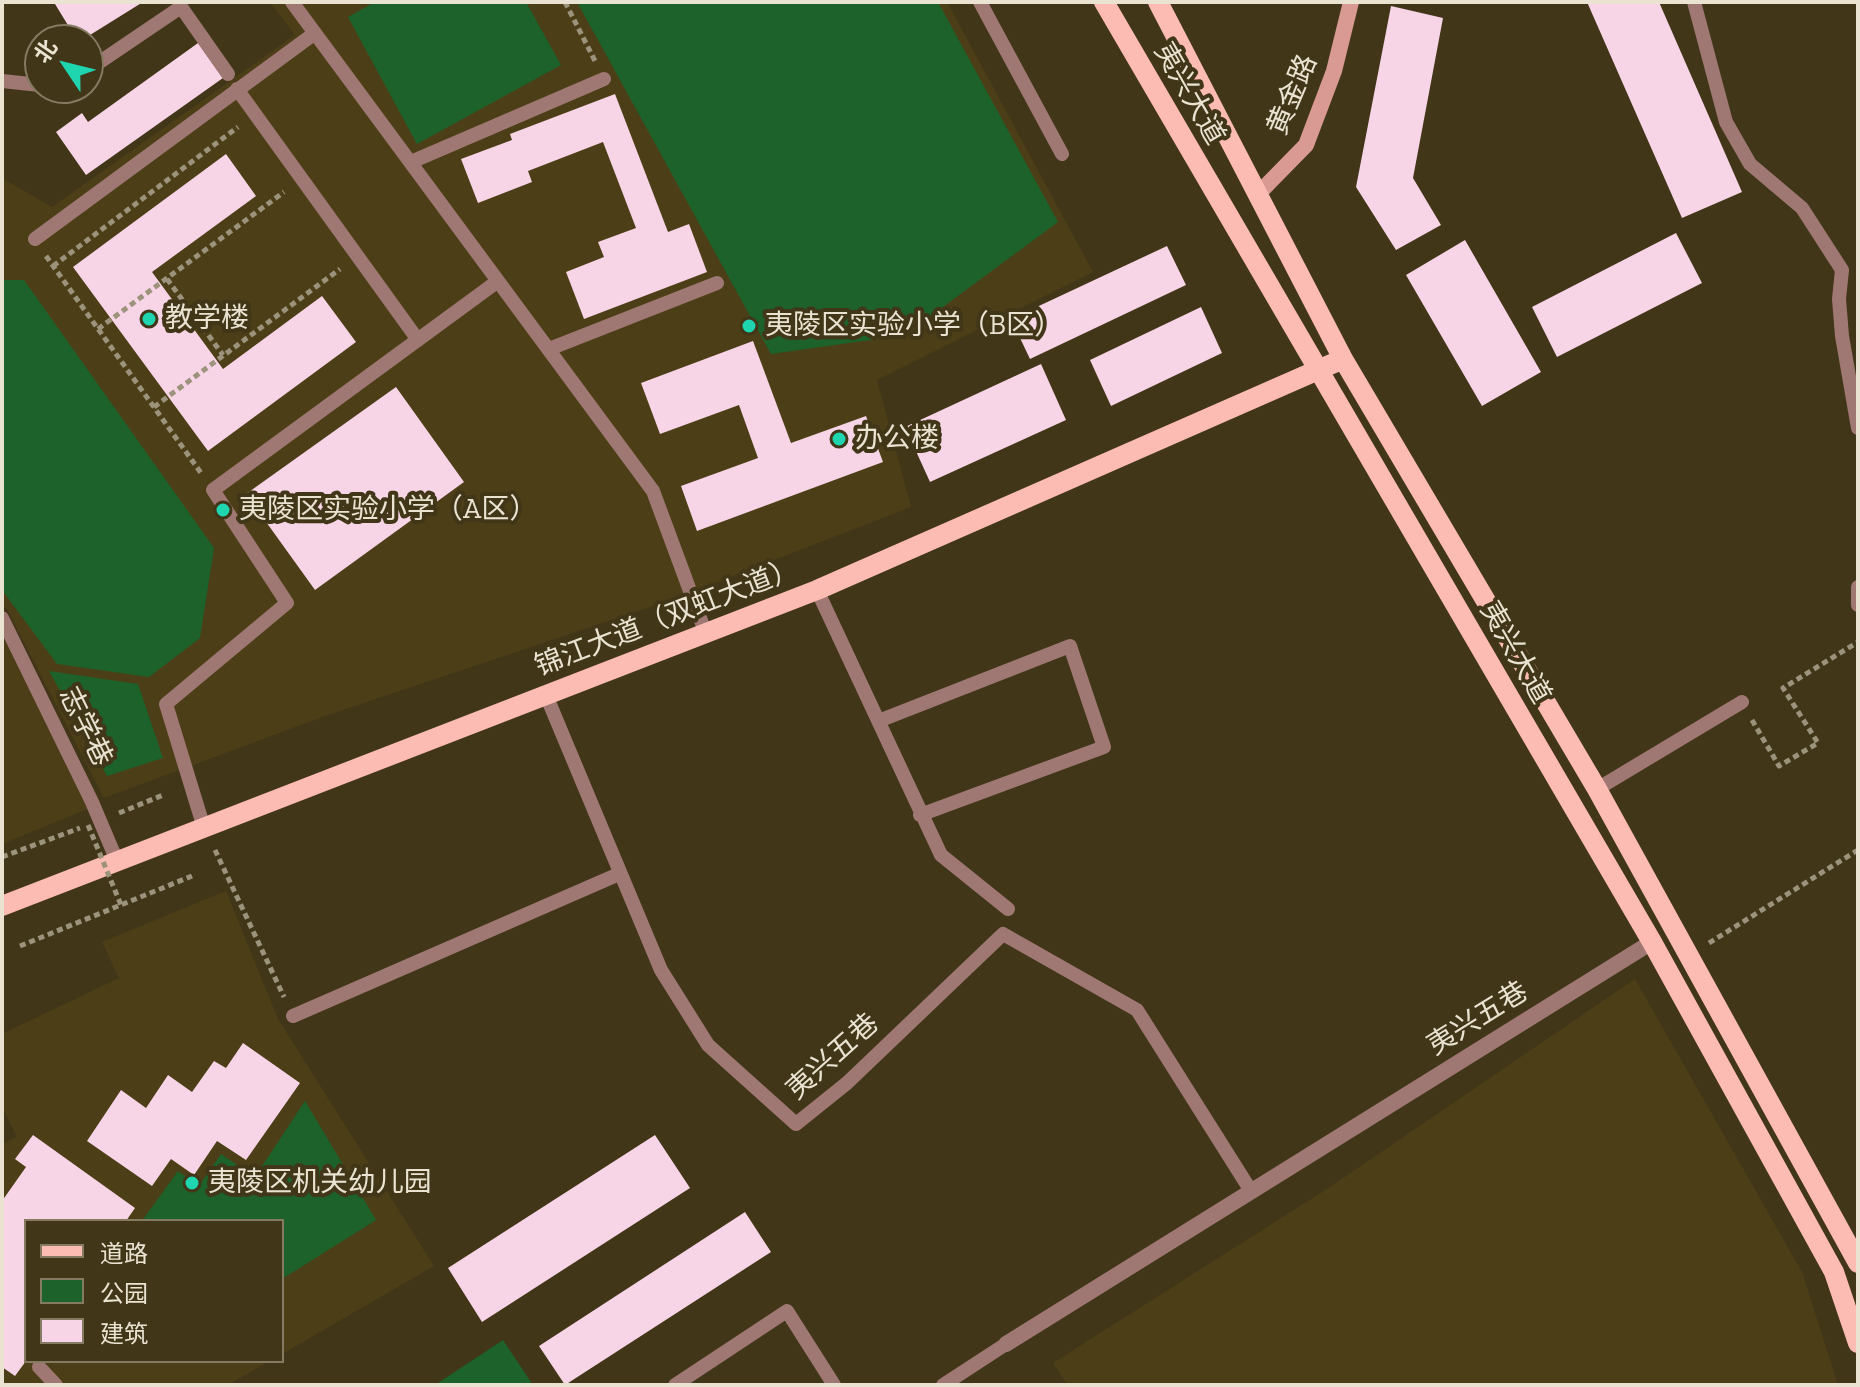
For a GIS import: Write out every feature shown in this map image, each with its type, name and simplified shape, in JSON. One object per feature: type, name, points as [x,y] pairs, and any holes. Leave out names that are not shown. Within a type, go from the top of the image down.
[{"type":"main road","name":"夷兴大道","points":[[1104,2],[1652,942],[1834,1272],[1858,1343]]},
{"type":"main road","name":"夷兴大道","points":[[1158,2],[1343,359],[1597,789],[1858,1263]]},
{"type":"main road","name":"黄金路","points":[[1258,194],[1306,145],[1334,71],[1351,2]]},
{"type":"main road","name":"锦江大道（双虹大道）","points":[[2,906],[817,590],[1343,359]]},
{"type":"street","name":"夷兴五巷","points":[[1006,1344],[1652,942]]},
{"type":"lane","points":[[292,2],[653,491],[706,634]]},
{"type":"lane","points":[[980,2],[1062,154]]},
{"type":"lane","points":[[1694,2],[1726,122],[1750,164],[1802,208],[1842,270],[1839,299],[1842,336],[1858,428]]},
{"type":"lane","points":[[104,59],[181,7],[228,74]]},
{"type":"lane","points":[[35,239],[315,33]]},
{"type":"lane","points":[[411,162],[604,79]]},
{"type":"lane","points":[[2,81],[24,83]]},
{"type":"lane","points":[[237,89],[418,340]]},
{"type":"lane","points":[[204,828],[166,704],[287,603],[213,490],[498,281]]},
{"type":"lane","points":[[549,349],[717,283]]},
{"type":"lane","points":[[1858,587],[1858,605]]},
{"type":"lane","points":[[817,590],[881,720],[920,815],[941,855],[1008,909]]},
{"type":"lane","name":"志学巷","points":[[2,618],[92,802],[117,861]]},
{"type":"lane","points":[[881,720],[1070,646],[1104,747],[920,815]]},
{"type":"lane","name":"夷兴五巷","points":[[546,695],[661,970],[708,1045],[796,1124],[847,1083],[1003,934],[1137,1010],[1251,1191]]},
{"type":"lane","points":[[1597,789],[1742,702]]},
{"type":"lane","points":[[293,1016],[619,874]]},
{"type":"lane","points":[[675,1385],[787,1311],[834,1385]]},
{"type":"lane","points":[[943,1385],[1006,1344]]},
{"type":"lane","points":[[39,1367],[56,1385]]},
{"type":"path","points":[[565,2],[604,79]]},
{"type":"path","points":[[53,266],[255,115]]},
{"type":"path","points":[[98,329],[301,179]]},
{"type":"path","points":[[35,239],[213,490]]},
{"type":"path","points":[[154,407],[357,257]]},
{"type":"path","points":[[167,279],[223,355]]},
{"type":"path","points":[[1742,702],[1779,766],[1818,743],[1783,688],[1858,642]]},
{"type":"path","points":[[113,815],[163,795]]},
{"type":"path","points":[[2,857],[101,820]]},
{"type":"path","points":[[88,825],[121,905]]},
{"type":"path","points":[[204,828],[293,1016]]},
{"type":"path","points":[[1688,956],[1858,850]]},
{"type":"path","points":[[20,946],[192,876]]},
{"type":"shaded area","points":[[270,2],[947,2],[1093,272],[877,380],[911,507],[671,600],[325,716],[104,798],[7,609],[2,607],[2,178],[52,207],[295,35]]},
{"type":"shaded area","points":[[2,635],[90,808],[2,844]]},
{"type":"shaded area","name":"夷陵区机关幼儿园","points":[[226,891],[278,1019],[434,1266],[284,1353],[284,1219],[24,1219],[24,1363],[266,1363],[228,1385],[2,1385],[2,1144],[17,1137],[2,1107],[2,1034],[119,978],[102,942]]},
{"type":"shaded area","points":[[1635,979],[1802,1272],[1838,1385],[1068,1385],[1053,1363],[1330,1187]]},
{"type":"green space","points":[[375,2],[526,2],[561,65],[417,144],[348,17]]},
{"type":"green space","points":[[577,2],[938,2],[1058,222],[905,335],[771,354]]},
{"type":"green space","points":[[2,280],[24,280],[214,548],[200,638],[149,677],[57,664],[2,590]]},
{"type":"green space","points":[[49,671],[138,684],[163,758],[107,776]]},
{"type":"green space","points":[[305,1101],[376,1220],[284,1278],[284,1219],[143,1219],[178,1171],[199,1186],[221,1154],[255,1177]]},
{"type":"green space","points":[[503,1340],[533,1385],[435,1385]]},
{"type":"building","points":[[143,2],[104,26],[67,24],[55,4]]},
{"type":"building","points":[[1587,2],[1659,2],[1742,192],[1682,218]]},
{"type":"building","points":[[1391,6],[1443,18],[1413,178],[1441,225],[1396,250],[1356,187]]},
{"type":"building","points":[[198,43],[223,78],[86,175],[56,132],[82,113],[88,122]]},
{"type":"building","points":[[615,94],[668,232],[689,224],[707,272],[584,319],[566,272],[604,257],[598,242],[636,228],[603,142],[528,171],[532,182],[478,203],[461,159],[512,140],[510,134]]},
{"type":"building","name":"教学楼","points":[[226,154],[256,196],[152,272],[223,369],[322,296],[356,342],[208,451],[73,267]]},
{"type":"building","points":[[1676,233],[1702,283],[1557,357],[1532,307]]},
{"type":"building","points":[[1465,240],[1541,372],[1482,406],[1406,275]]},
{"type":"building","points":[[1167,246],[1186,285],[1030,359],[1011,319]]},
{"type":"building","points":[[1201,307],[1222,353],[1111,406],[1090,360]]},
{"type":"building","name":"办公楼","points":[[753,341],[791,443],[866,416],[883,462],[697,531],[681,486],[758,458],[739,405],[660,434],[641,383]]},
{"type":"building","points":[[1041,364],[1066,420],[930,482],[905,427]]},
{"type":"building","points":[[396,387],[464,482],[315,590],[246,494]]},
{"type":"building","points":[[243,1043],[300,1083],[246,1160],[217,1141],[194,1175],[171,1159],[152,1186],[87,1141],[121,1090],[146,1108],[168,1075],[192,1092],[214,1061],[226,1068]]},
{"type":"building","points":[[33,1135],[135,1208],[127,1219],[24,1219],[25,1363],[15,1376],[2,1367],[2,1201],[26,1167],[15,1159]]},
{"type":"building","points":[[655,1135],[690,1188],[482,1322],[448,1268]]},
{"type":"building","points":[[745,1212],[771,1252],[565,1385],[539,1346]]},
{"type":"place","name":"教学楼","points":[[149,319]]},
{"type":"place","name":"夷陵区实验小学（B区）","points":[[749,326]]},
{"type":"place","name":"办公楼","points":[[839,439]]},
{"type":"place","name":"夷陵区实验小学（A区）","points":[[223,510]]},
{"type":"place","name":"夷陵区机关幼儿园","points":[[192,1183]]}]
